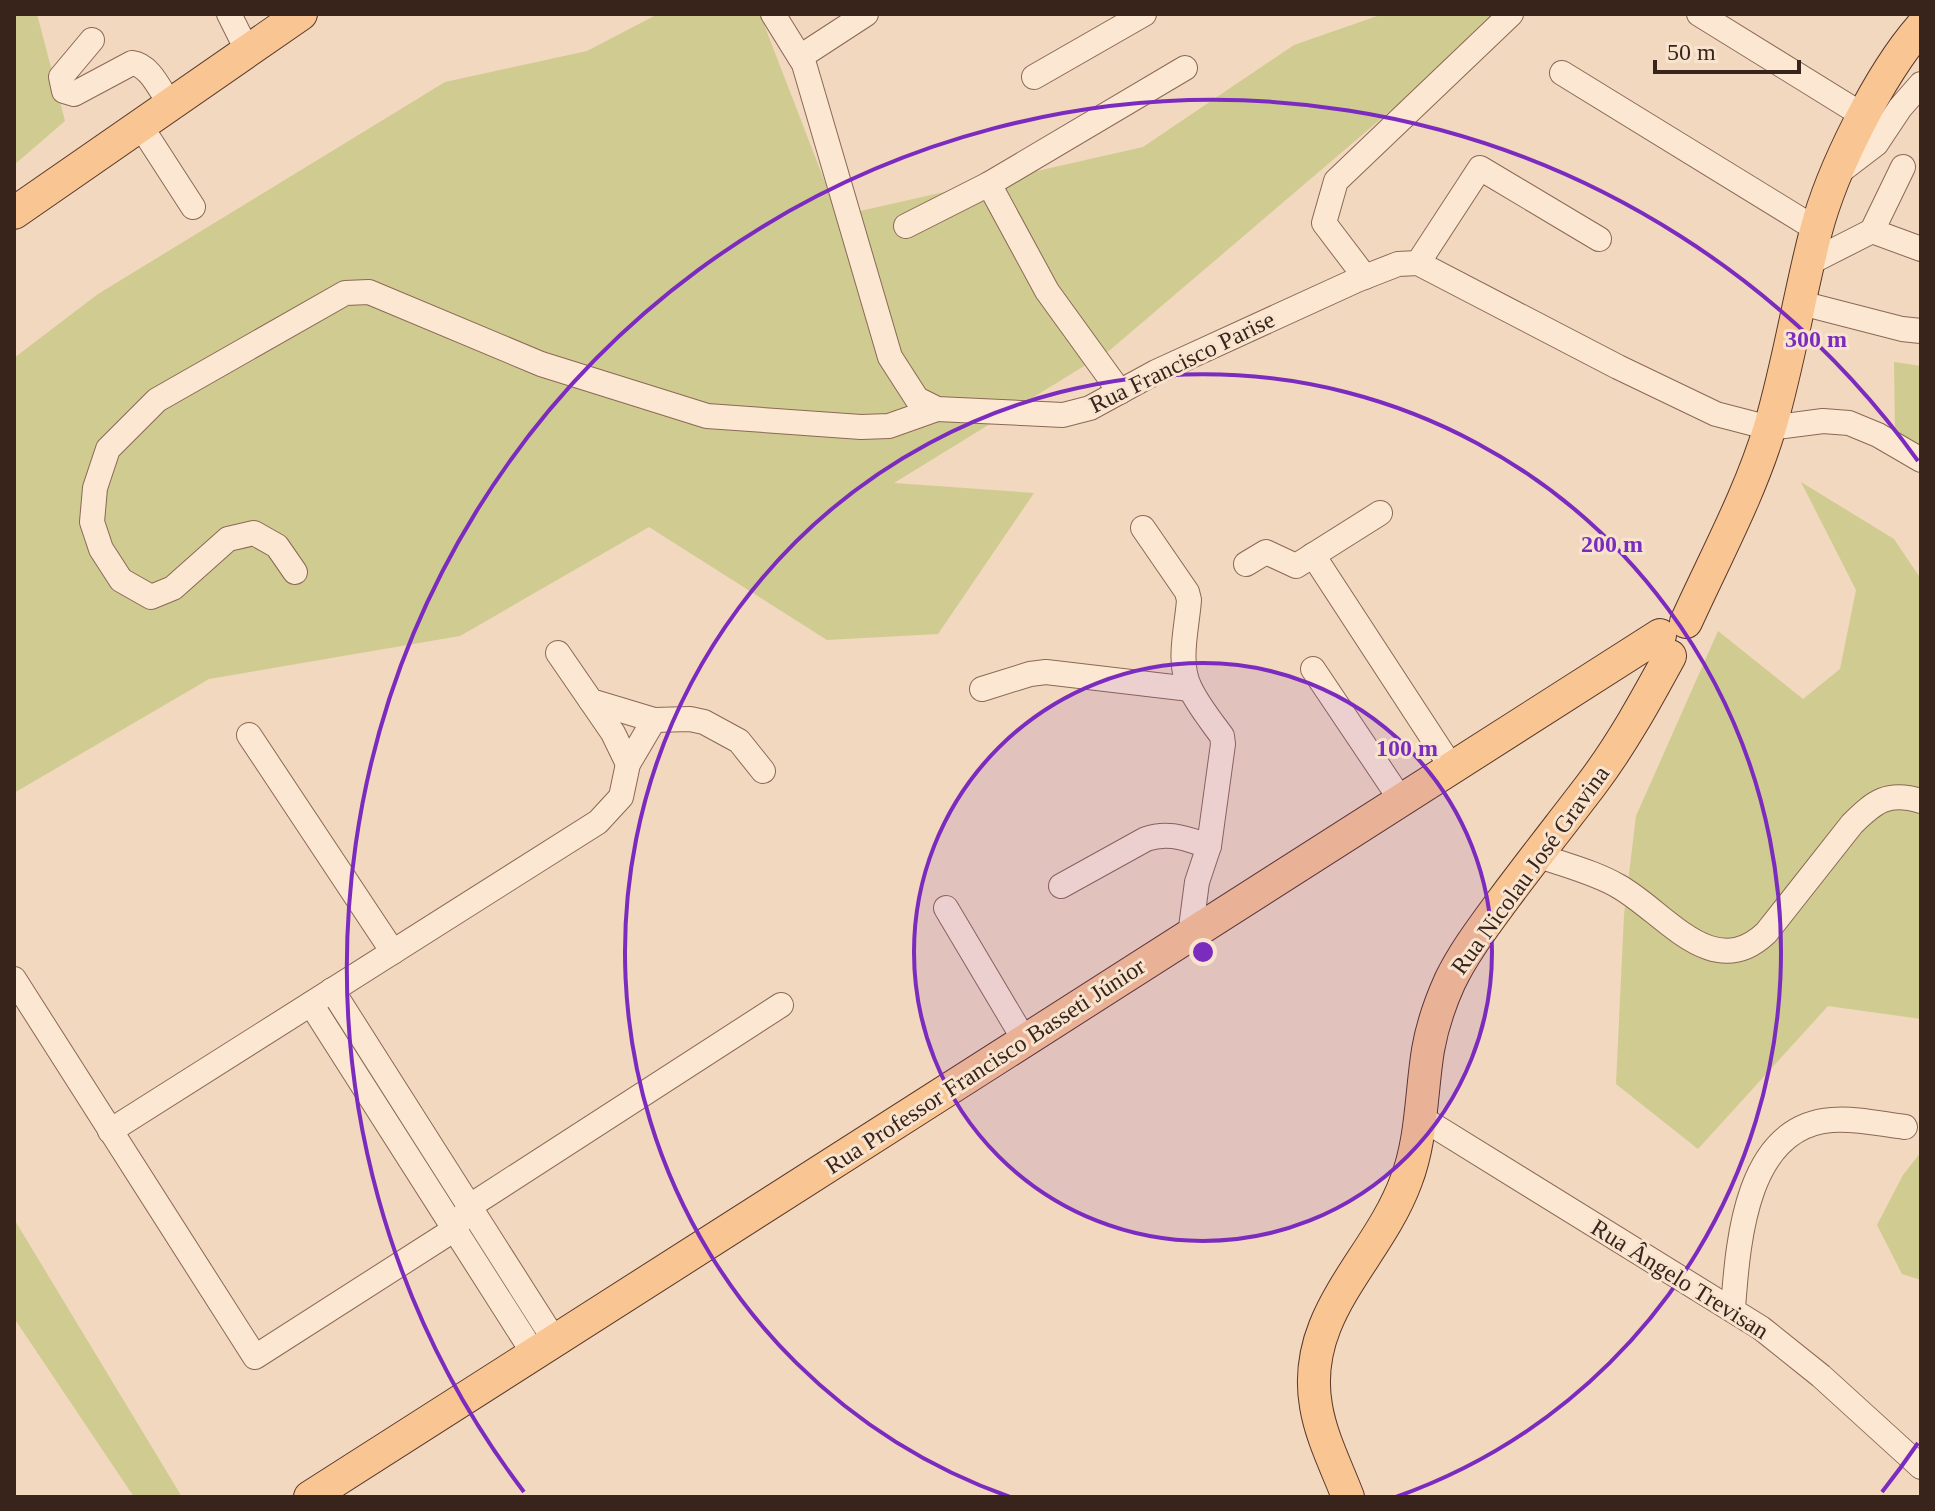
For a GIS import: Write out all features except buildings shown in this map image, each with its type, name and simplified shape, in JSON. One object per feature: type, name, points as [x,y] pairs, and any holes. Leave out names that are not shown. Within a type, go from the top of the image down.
[{"type":"main road","points":[[14,213],[301,14]]},
{"type":"main road","name":"Rua Nicolau José Gravina","points":[[1348,1497],[1316,1407],[1313,1382],[1316,1354],[1328,1316],[1387,1223],[1408,1177],[1432,1031],[1451,980],[1480,932],[1611,758],[1672,638],[1770,428],[1816,229],[1836,175],[1901,50],[1921,27]]},
{"type":"main road","name":"Rua Professor Francisco Basseti Júnior","points":[[310,1497],[1401,800],[1672,638]]},
{"type":"street","points":[[229,14],[247,50]]},
{"type":"street","points":[[773,14],[800,57],[890,357],[917,399],[937,409]]},
{"type":"street","points":[[800,57],[866,14]]},
{"type":"street","points":[[1034,77],[1144,14]]},
{"type":"street","points":[[1365,277],[1324,223],[1336,181],[1511,14]]},
{"type":"street","points":[[1699,14],[1864,116]]},
{"type":"street","points":[[92,40],[61,77],[64,91],[74,94],[137,63],[145,68],[170,104]]},
{"type":"street","points":[[906,226],[989,184],[1185,68]]},
{"type":"street","points":[[1562,73],[1816,229]]},
{"type":"street","points":[[1836,175],[1876,144],[1921,84]]},
{"type":"street","points":[[140,125],[193,207]]},
{"type":"street","points":[[1809,263],[1872,231],[1903,167]]},
{"type":"street","points":[[1599,239],[1480,168],[1418,263],[1716,414],[1770,428],[1823,421],[1849,423],[1878,435],[1921,460]]},
{"type":"street","points":[[989,184],[1047,291],[1120,392]]},
{"type":"street","points":[[1872,231],[1921,249]]},
{"type":"street","name":"Rua Francisco Parise","points":[[937,409],[1063,415],[1090,408],[1156,372],[1365,277],[1398,264],[1418,263]]},
{"type":"street","points":[[295,572],[277,546],[254,533],[228,539],[173,588],[151,597],[121,580],[101,549],[92,522],[95,488],[108,449],[157,400],[345,293],[369,292],[541,364],[707,416],[861,427],[889,426],[937,409]]},
{"type":"street","points":[[1801,303],[1921,331]]},
{"type":"street","points":[[1246,564],[1266,552],[1296,566],[1380,513]]},
{"type":"street","points":[[1143,528],[1187,592],[1189,600],[1183,661],[1190,689],[1222,736],[1223,744],[1209,846],[1197,882],[1190,935]]},
{"type":"street","points":[[1313,555],[1452,768]]},
{"type":"street","points":[[558,653],[613,733],[628,764]]},
{"type":"street","points":[[1313,669],[1401,800]]},
{"type":"street","points":[[982,689],[1046,672],[1190,689]]},
{"type":"street","points":[[591,701],[654,720],[690,719],[721,729],[739,741],[763,771]]},
{"type":"street","points":[[110,1131],[598,822],[621,797],[628,764],[654,720]]},
{"type":"street","points":[[249,735],[393,952]]},
{"type":"street","points":[[1537,855],[1619,886],[1688,937],[1707,947],[1724,952],[1740,951],[1766,933],[1868,808],[1883,798],[1905,796],[1921,801]]},
{"type":"street","points":[[1061,886],[1158,835],[1170,834],[1209,846]]},
{"type":"street","points":[[946,908],[1025,1041]]},
{"type":"street","points":[[14,979],[255,1357],[455,1229],[470,1206],[781,1005]]},
{"type":"street","points":[[332,990],[470,1206],[545,1347]]},
{"type":"street","points":[[311,1004],[455,1229],[545,1347]]},
{"type":"street","name":"Rua Ângelo Trevisan","points":[[1420,1117],[1733,1308],[1811,1367],[1921,1467]]},
{"type":"street","points":[[1733,1308],[1744,1219],[1753,1186],[1770,1156],[1788,1137],[1807,1125],[1830,1120],[1905,1127]]},
{"type":"shaded area","points":[[14,14],[37,14],[65,121],[14,165]]},
{"type":"shaded area","points":[[658,14],[760,14],[838,216],[1143,147],[1294,45],[1383,14],[1504,14],[1110,350],[894,483],[1034,493],[938,634],[827,640],[649,527],[460,636],[209,679],[14,793],[14,358],[98,294],[445,82],[587,51]]},
{"type":"shaded area","points":[[1894,362],[1921,366],[1921,445],[1895,433]]},
{"type":"shaded area","points":[[1801,482],[1894,539],[1921,579],[1921,1019],[1828,1006],[1698,1149],[1616,1084],[1624,915],[1636,816],[1718,631],[1803,699],[1840,669],[1856,590]]},
{"type":"shaded area","points":[[1921,1152],[1921,1280],[1902,1274],[1877,1225],[1903,1175]]},
{"type":"shaded area","points":[[14,1219],[182,1497],[134,1497],[14,1318]]}]
